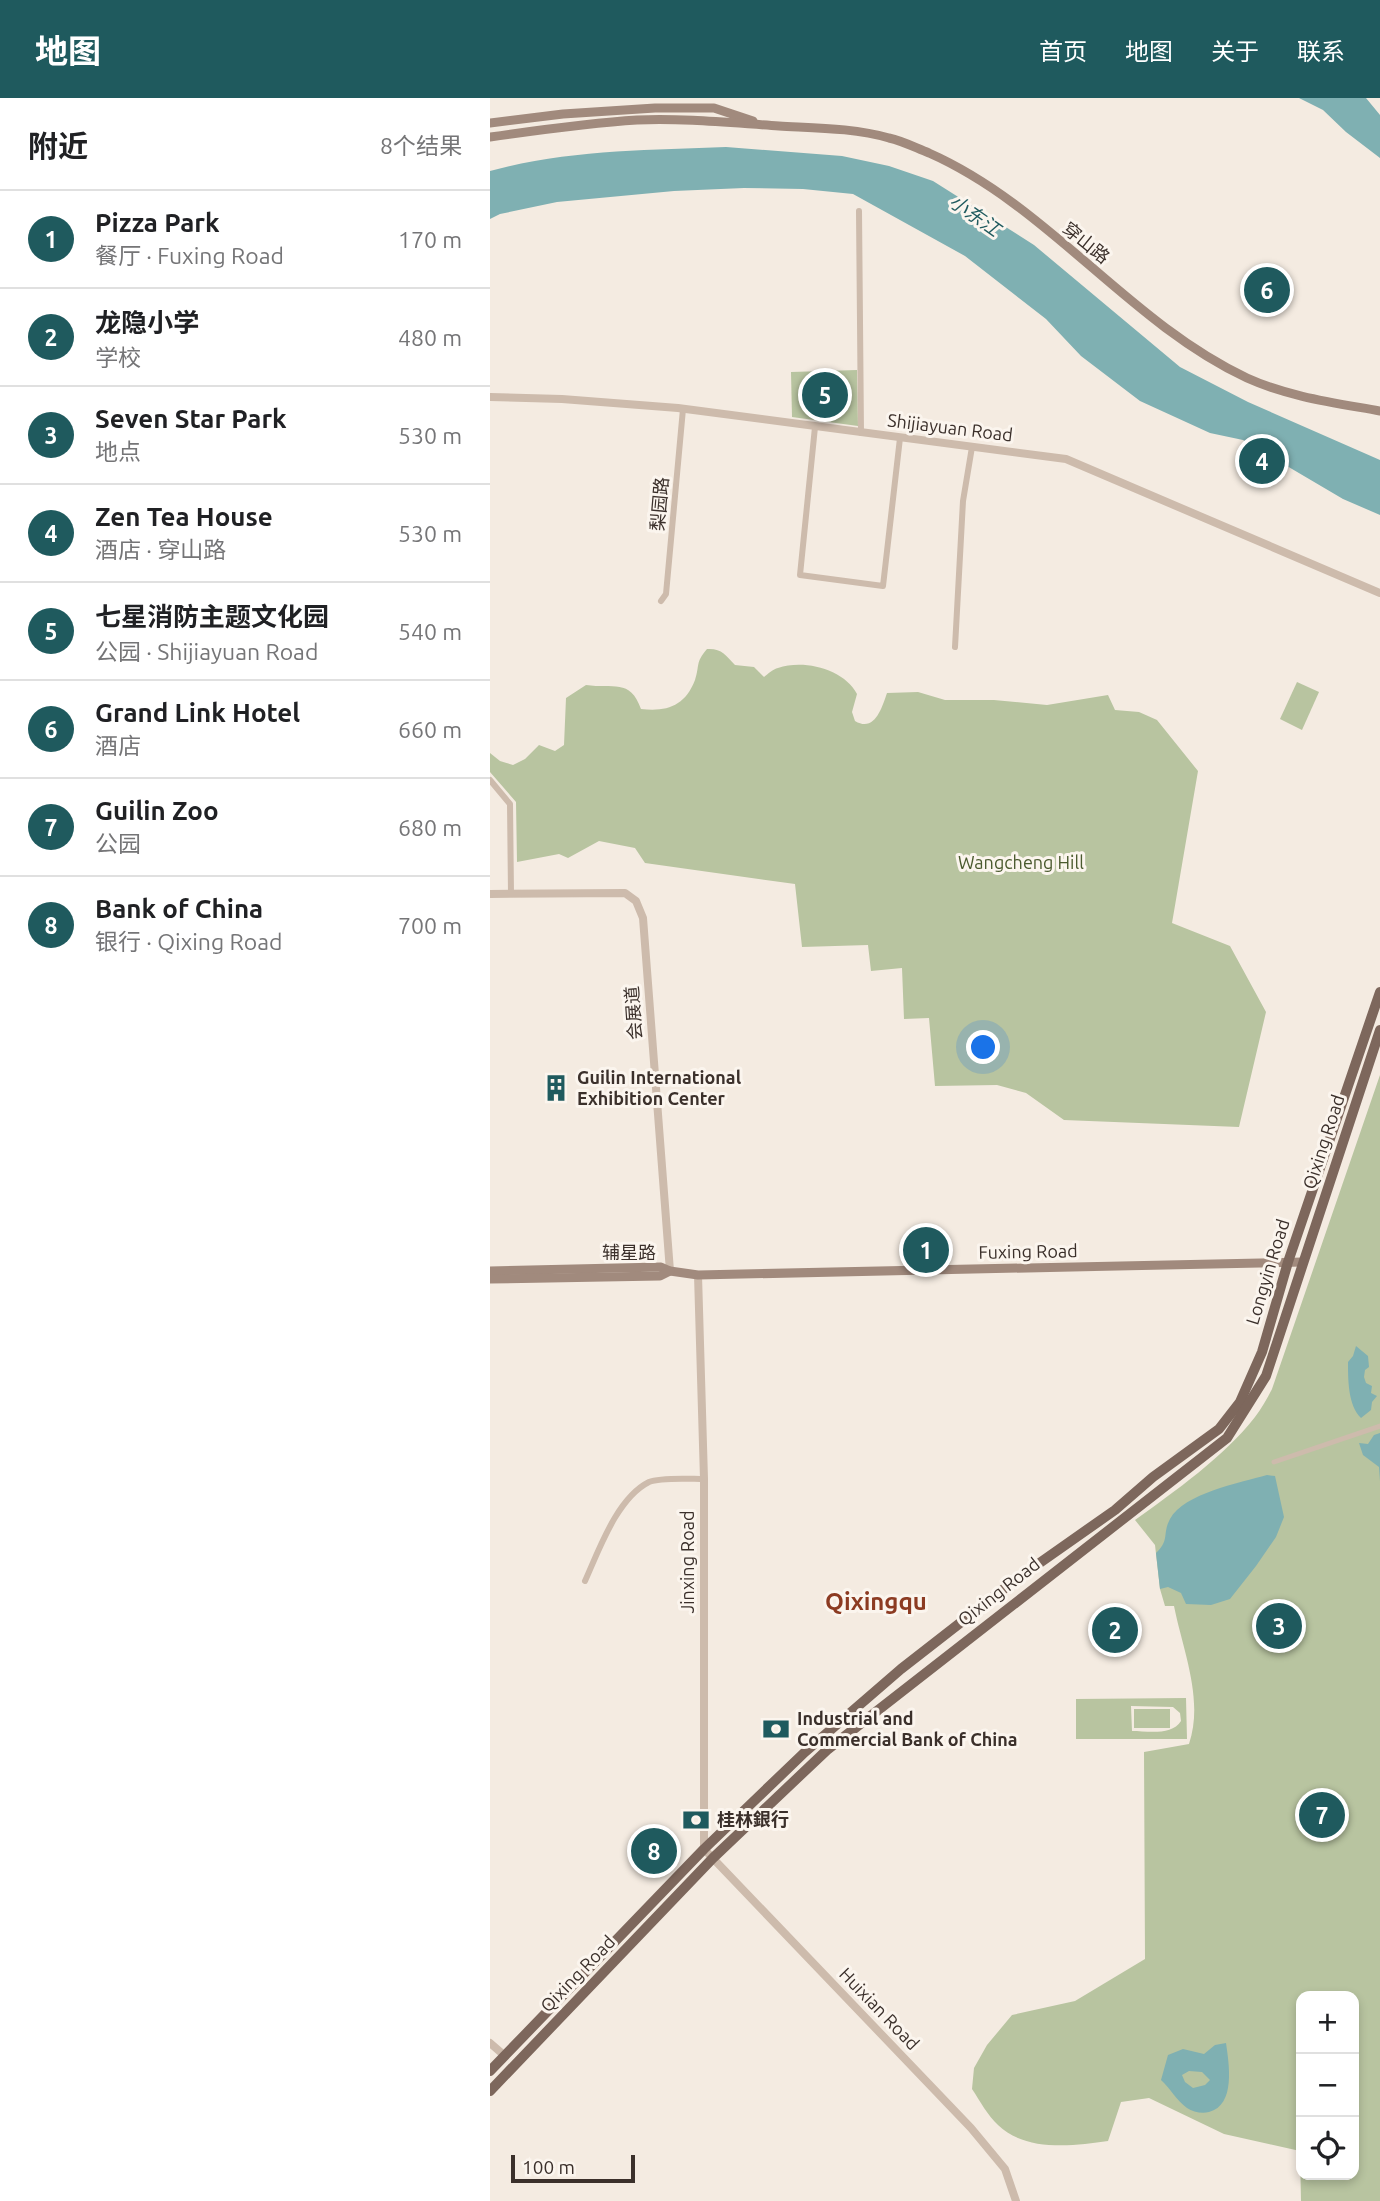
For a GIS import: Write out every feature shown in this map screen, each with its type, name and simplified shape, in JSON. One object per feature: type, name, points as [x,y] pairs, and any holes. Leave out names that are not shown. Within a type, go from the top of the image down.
[{"type":"main road","name":"穿山路","points":[[490,123],[575,113],[655,108],[714,108],[764,125]]},
{"type":"main road","name":"穿山路","points":[[490,137],[639,120],[690,120],[844,130],[889,137],[931,154],[1012,202],[1160,324],[1202,353],[1248,378],[1293,394],[1380,411]]},
{"type":"main road","name":"Longyin Road","points":[[1240,1402],[1262,1352],[1288,1262],[1380,992]]},
{"type":"main road","name":"Qixing Road","points":[[490,2091],[713,1858],[827,1750],[1227,1438],[1265,1376],[1380,1030]]},
{"type":"main road","name":"Fuxing Road","points":[[670,1271],[698,1275],[1303,1262]]},
{"type":"main road","name":"辅星路","points":[[490,1271],[661,1267],[670,1271]]},
{"type":"main road","name":"辅星路","points":[[490,1279],[660,1276],[670,1271]]},
{"type":"main road","name":"Qixing Road","points":[[490,2071],[704,1849],[806,1752],[901,1670],[1014,1581],[1115,1510],[1153,1477],[1219,1429],[1240,1402]]},
{"type":"street","points":[[859,211],[861,433]]},
{"type":"street","name":"Shijiayuan Road","points":[[490,397],[562,399],[683,409],[1066,459],[1380,593]]},
{"type":"street","name":"梨园路","points":[[661,601],[666,594],[683,409]]},
{"type":"street","points":[[815,427],[800,575],[855,583],[883,586],[900,438]]},
{"type":"street","points":[[954,647],[963,500],[972,447]]},
{"type":"street","points":[[490,780],[510,804],[511,894]]},
{"type":"street","name":"会展道","points":[[490,894],[625,893],[636,901],[643,918],[670,1271]]},
{"type":"street","name":"Jinxing Road","points":[[698,1275],[704,1479],[704,1849]]},
{"type":"street","points":[[1274,1462],[1380,1426]]},
{"type":"street","points":[[585,1581],[628,1498],[651,1481],[704,1479]]},
{"type":"street","name":"Huixian Road","points":[[704,1849],[971,2128],[1005,2169],[1016,2201]]},
{"type":"street","points":[[490,2043],[505,2056]]},
{"type":"green space","points":[[857,370],[858,426],[792,417],[791,372]]},
{"type":"green space","name":"Wangcheng Hill","points":[[707,649],[720,651],[735,665],[754,667],[764,677],[776,669],[799,665],[833,672],[851,685],[857,694],[852,712],[855,721],[862,724],[868,724],[877,717],[887,693],[918,692],[945,700],[994,700],[1047,705],[1108,695],[1115,710],[1139,712],[1157,720],[1198,771],[1172,923],[1230,946],[1266,1012],[1239,1127],[1064,1120],[1026,1093],[997,1085],[935,1086],[929,1018],[904,1019],[902,968],[871,971],[868,945],[802,947],[795,884],[645,863],[635,848],[599,841],[568,858],[559,854],[517,862],[516,802],[490,772],[490,753],[500,761],[513,765],[525,759],[539,745],[555,751],[564,745],[566,698],[586,685],[626,689],[637,699],[641,709],[659,709],[674,705],[691,689],[699,661]]},
{"type":"green space","points":[[1297,682],[1319,692],[1302,730],[1280,719]]},
{"type":"green space","points":[[1380,1075],[1380,2201],[1301,2201],[1301,2180],[1359,2180],[1359,1991],[1296,1991],[1296,2150],[1224,2134],[1149,2098],[1121,2102],[1108,2141],[1065,2145],[1036,2143],[1009,2134],[998,2125],[972,2089],[974,2068],[987,2045],[1012,2015],[1075,2001],[1145,1959],[1144,1752],[1189,1744],[1194,1710],[1190,1675],[1174,1606],[1165,1606],[1160,1589],[1155,1545],[1135,1520],[1229,1446],[1264,1404],[1272,1389]]},
{"type":"green space","points":[[1186,1698],[1187,1739],[1076,1739],[1076,1699]],"holes":[[[1131,1706],[1173,1707],[1180,1713],[1181,1721],[1172,1729],[1159,1732],[1132,1731]]]},
{"type":"green space","points":[[1134,1709],[1170,1709],[1170,1728],[1134,1728]]},
{"type":"water","points":[[1299,98],[1366,98],[1380,115],[1380,158],[1323,110]]},
{"type":"water","name":"小东江","points":[[726,147],[842,156],[889,166],[933,181],[1034,245],[1180,367],[1248,402],[1380,460],[1380,515],[1343,499],[1243,440],[1210,433],[1140,401],[1081,356],[1046,319],[965,256],[853,194],[803,189],[744,188],[674,191],[557,202],[500,214],[490,219],[490,171],[578,155]]},
{"type":"water","points":[[1356,1346],[1368,1356],[1369,1367],[1365,1370],[1364,1377],[1366,1383],[1372,1386],[1371,1393],[1377,1396],[1372,1402],[1371,1410],[1361,1418],[1353,1407],[1349,1384],[1348,1362]]},
{"type":"water","points":[[1380,1433],[1380,1481],[1379,1467],[1363,1455],[1359,1443],[1368,1444],[1374,1435]]},
{"type":"water","points":[[1267,1475],[1275,1476],[1284,1517],[1276,1537],[1230,1599],[1211,1605],[1186,1604],[1181,1593],[1168,1587],[1160,1589],[1156,1553],[1163,1544],[1170,1519],[1177,1510],[1187,1502],[1214,1490]]},
{"type":"water","points":[[1226,2043],[1229,2072],[1227,2093],[1218,2108],[1206,2113],[1195,2112],[1183,2105],[1161,2080],[1168,2055],[1183,2049],[1204,2054],[1215,2045]],"holes":[[[1189,2071],[1202,2072],[1210,2080],[1205,2085],[1193,2088],[1185,2082],[1182,2075]]]},
{"type":"place","name":"Grand Link Hotel","points":[[1267,290]]},
{"type":"place","name":"七星消防主题文化园","points":[[825,395]]},
{"type":"place","name":"Zen Tea House","points":[[1262,461]]},
{"type":"place","name":"Guilin International Exhibition Center","points":[[556,1088]]},
{"type":"place","name":"Pizza Park","points":[[926,1250]]},
{"type":"place","name":"Seven Star Park","points":[[1279,1626]]},
{"type":"place","name":"龙隐小学","points":[[1115,1630]]},
{"type":"place","name":"Industrial and Commercial Bank of China","points":[[776,1729]]},
{"type":"place","name":"Guilin Zoo","points":[[1322,1815]]},
{"type":"place","name":"桂林銀行","points":[[696,1820]]},
{"type":"place","name":"Bank of China","points":[[654,1851]]},
{"type":"district","name":"Qixingqu","points":[[876,1602]]}]
